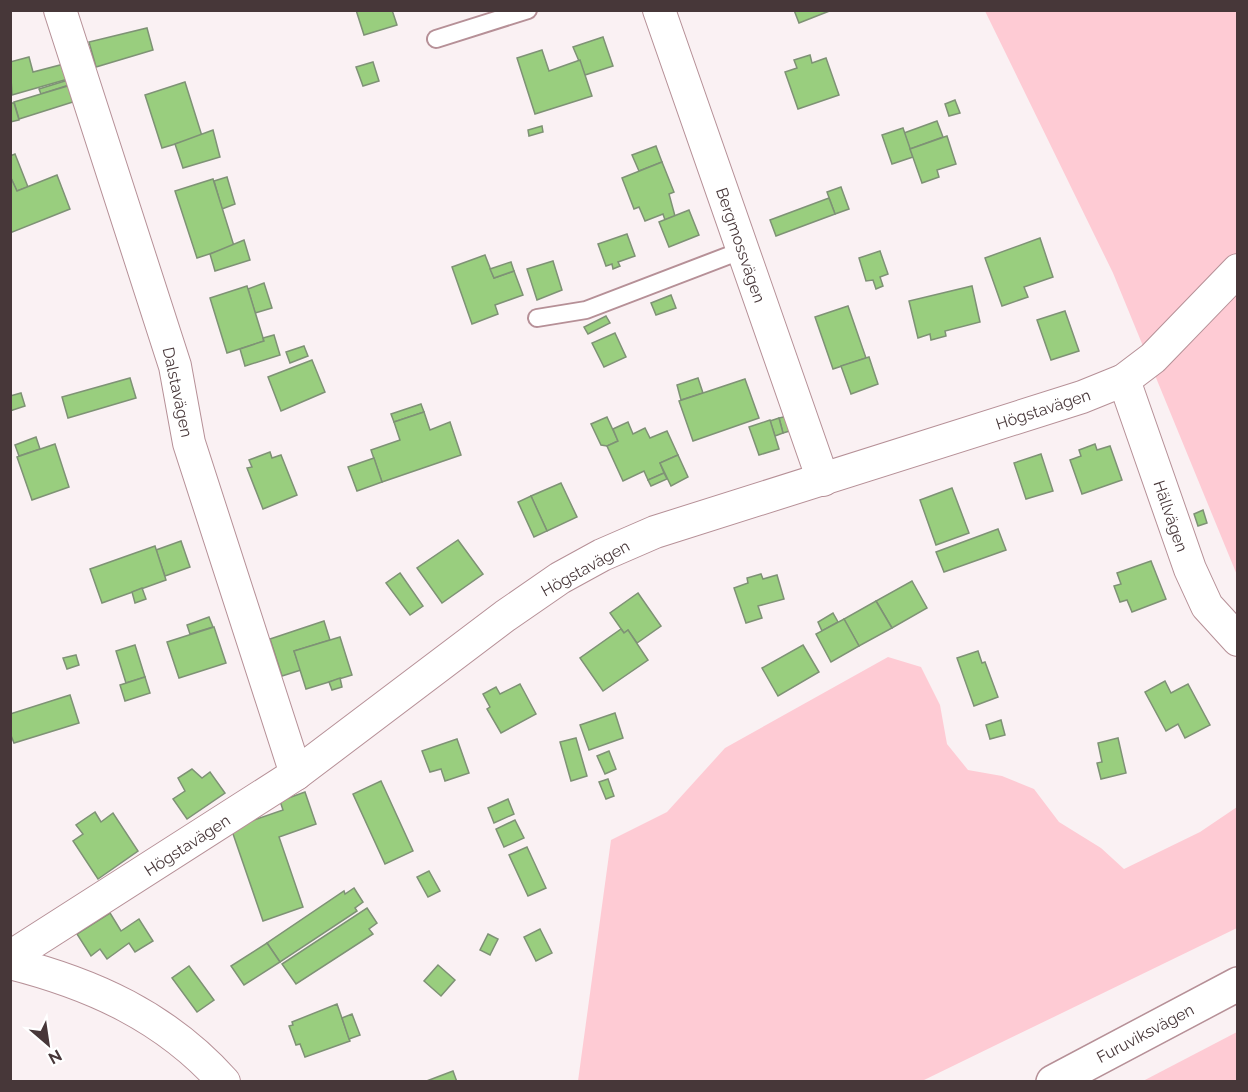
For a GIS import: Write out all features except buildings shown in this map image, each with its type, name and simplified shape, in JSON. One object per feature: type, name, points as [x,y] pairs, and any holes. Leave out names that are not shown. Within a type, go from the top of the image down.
[{"type":"main road","name":"Furuviksvägen","points":[[1053,1082],[1238,984]]},
{"type":"street","name":"Dalstavägen","points":[[60,10],[175,366],[189,443],[296,774]]},
{"type":"street","name":"Bergmossvägen","points":[[659,10],[823,480]]},
{"type":"street","name":"Högstavägen","points":[[10,957],[296,774],[505,615],[560,578],[602,555],[655,532],[1082,397],[1124,380],[1181,331],[1238,270]]},
{"type":"street","name":"Hällvägen","points":[[1124,380],[1190,569],[1207,606],[1238,640]]},
{"type":"street","points":[[10,963],[76,981],[131,1007],[166,1028],[224,1082]]},
{"type":"lane","points":[[436,39],[528,10]]},
{"type":"lane","points":[[537,318],[586,310],[743,250]]},
{"type":"shaded area","points":[[985,11],[1237,11],[1237,575],[1113,273]]},
{"type":"shaded area","points":[[888,657],[921,667],[940,705],[947,744],[968,770],[1002,776],[1034,789],[1059,822],[1101,848],[1124,869],[1200,832],[1237,807],[1237,928],[922,1081],[578,1081],[611,840],[667,812],[725,748]]},
{"type":"shaded area","points":[[1237,1032],[1237,1081],[1143,1081]]}]
